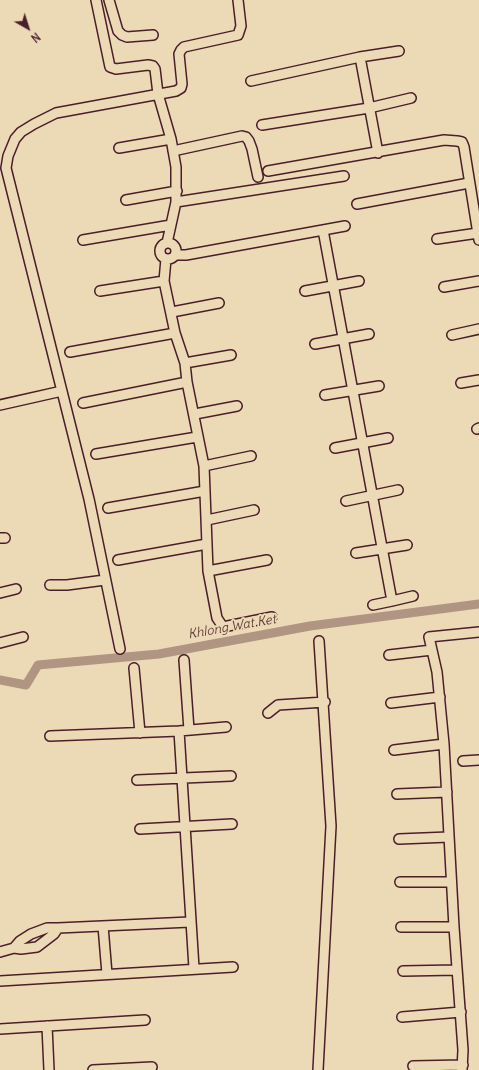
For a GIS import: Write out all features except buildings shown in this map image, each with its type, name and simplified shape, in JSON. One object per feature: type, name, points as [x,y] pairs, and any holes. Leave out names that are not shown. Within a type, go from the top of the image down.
[{"type":"street","points":[[96,0],[110,67],[116,69],[148,65],[153,66],[158,94],[171,139],[177,191],[167,243]]},
{"type":"street","points":[[109,0],[118,31],[122,35],[127,37],[153,35]]},
{"type":"street","points":[[120,649],[89,499],[6,168],[10,148],[21,132],[56,113],[176,91],[182,84],[179,54],[184,47],[238,35],[241,26],[238,0]]},
{"type":"street","points":[[251,81],[360,57],[399,51]]},
{"type":"street","points":[[360,57],[378,153]]},
{"type":"street","points":[[262,125],[369,108],[412,98]]},
{"type":"street","points":[[173,150],[242,136],[246,137],[252,149],[258,177]]},
{"type":"street","points":[[120,148],[171,139]]},
{"type":"street","points":[[268,171],[378,153],[444,140],[462,142],[478,236],[437,239]]},
{"type":"street","points":[[176,202],[344,176]]},
{"type":"street","points":[[357,204],[469,183]]},
{"type":"street","points":[[126,200],[177,191]]},
{"type":"street","points":[[83,240],[171,225]]},
{"type":"street","points":[[175,255],[175,246],[167,243],[163,244],[159,250],[160,255],[166,259],[172,258],[175,255],[186,256],[345,226]]},
{"type":"street","points":[[323,230],[354,390],[392,601]]},
{"type":"street","points":[[166,259],[164,281],[172,312],[175,333],[185,363],[187,382],[195,414],[197,437],[204,466],[208,571],[217,618],[223,627],[272,617]]},
{"type":"street","points":[[100,292],[164,281]]},
{"type":"street","points":[[305,291],[359,281]]},
{"type":"street","points":[[444,287],[479,281]]},
{"type":"street","points":[[172,312],[219,303]]},
{"type":"street","points":[[452,335],[479,329]]},
{"type":"street","points":[[70,352],[175,333]]},
{"type":"street","points":[[315,344],[369,334]]},
{"type":"street","points":[[185,363],[231,355]]},
{"type":"street","points":[[461,383],[479,380]]},
{"type":"street","points":[[83,403],[187,382]]},
{"type":"street","points":[[325,395],[379,386]]},
{"type":"street","points":[[0,405],[62,391]]},
{"type":"street","points":[[195,414],[237,406]]},
{"type":"street","points":[[96,454],[197,437]]},
{"type":"street","points":[[335,448],[388,438]]},
{"type":"street","points":[[204,466],[250,456]]},
{"type":"street","points":[[346,501],[372,494],[398,490]]},
{"type":"street","points":[[108,508],[205,491]]},
{"type":"street","points":[[207,520],[254,510]]},
{"type":"street","points":[[118,560],[207,544]]},
{"type":"street","points":[[356,553],[408,545]]},
{"type":"street","points":[[208,571],[268,560]]},
{"type":"street","points":[[50,585],[67,585],[105,580]]},
{"type":"street","points":[[0,593],[16,589]]},
{"type":"street","points":[[373,605],[413,596]]},
{"type":"street","points":[[413,1066],[462,1067],[461,1012],[451,882],[444,744],[440,697],[430,637],[479,632]]},
{"type":"street","points":[[0,643],[23,637]]},
{"type":"street","points":[[318,1070],[332,826],[320,641]]},
{"type":"street","points":[[389,655],[432,650]]},
{"type":"street","points":[[184,660],[189,730]]},
{"type":"street","points":[[134,668],[140,733]]},
{"type":"street","points":[[392,703],[440,697]]},
{"type":"street","points":[[268,713],[278,705],[325,702]]},
{"type":"street","points":[[50,736],[140,733],[226,727]]},
{"type":"street","points":[[179,731],[194,968]]},
{"type":"street","points":[[394,750],[444,744]]},
{"type":"street","points":[[463,761],[479,760]]},
{"type":"street","points":[[137,780],[231,776]]},
{"type":"street","points":[[397,794],[447,792]]},
{"type":"street","points":[[140,829],[232,824]]},
{"type":"street","points":[[399,839],[449,837]]},
{"type":"street","points":[[400,882],[451,882]]},
{"type":"street","points":[[14,948],[20,941],[31,934],[47,928],[190,922]]},
{"type":"street","points":[[103,926],[107,974]]},
{"type":"street","points":[[401,927],[454,927]]},
{"type":"street","points":[[0,952],[14,948],[21,950],[37,947],[54,934],[58,928]]},
{"type":"street","points":[[0,980],[233,967]]},
{"type":"street","points":[[403,971],[457,970]]},
{"type":"street","points":[[402,1017],[461,1012]]},
{"type":"street","points":[[0,1029],[145,1020]]},
{"type":"street","points":[[47,1026],[49,1070]]},
{"type":"street","points":[[93,1070],[152,1067]]},
{"type":"waterway","name":"Khlong Wat Ket","points":[[0,680],[26,685],[38,665],[159,654],[310,626],[479,604]]}]
